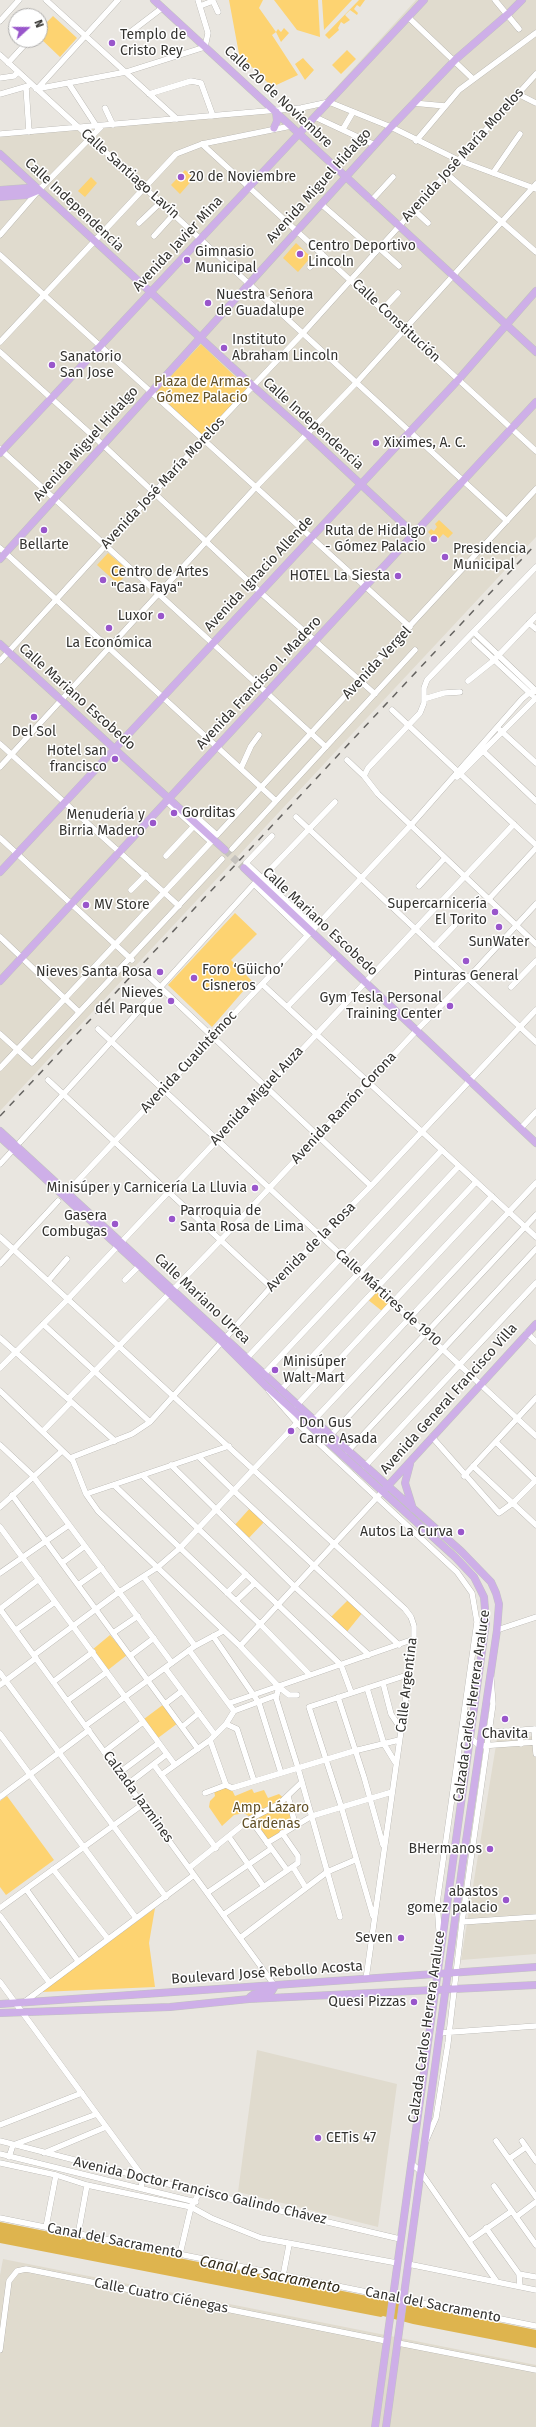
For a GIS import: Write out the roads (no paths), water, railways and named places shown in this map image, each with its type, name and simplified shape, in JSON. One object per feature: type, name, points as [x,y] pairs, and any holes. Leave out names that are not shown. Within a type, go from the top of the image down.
[{"type":"main road","name":"Calle 20 de Noviembre","points":[[154,0],[536,352]]},
{"type":"main road","name":"Avenida Javier Mina","points":[[1,451],[424,0]]},
{"type":"main road","name":"Avenida Miguel Hidalgo","points":[[0,559],[3,551],[103,445],[249,282],[346,178],[391,127],[455,60],[522,0]]},
{"type":"main road","points":[[274,128],[277,121],[275,111]]},
{"type":"main road","name":"Calle Independencia","points":[[0,154],[308,435],[414,534]]},
{"type":"main road","points":[[0,190],[27,188],[39,190]]},
{"type":"main road","points":[[0,197],[27,195],[39,190]]},
{"type":"main road","name":"Avenida Ignacio Allende","points":[[0,872],[116,750],[162,697],[458,379],[505,324],[536,291]]},
{"type":"main road","name":"Avenida Francisco I. Madero","points":[[0,981],[536,402]]},
{"type":"main road","name":"Calle Mariano Escobedo","points":[[0,644],[116,750],[168,800],[228,850]]},
{"type":"main road","name":"Calle Mariano Escobedo","points":[[245,866],[311,931],[536,1143]]},
{"type":"main road","name":"Calle Mariano Urrea","points":[[0,1131],[223,1340],[266,1386],[382,1492]]},
{"type":"main road","name":"Calle Mariano Urrea","points":[[0,1137],[119,1243]]},
{"type":"main road","name":"Avenida General Francisco Villa","points":[[382,1492],[536,1324]]},
{"type":"main road","name":"Calle Mariano Urrea","points":[[223,1340],[247,1358],[387,1486]]},
{"type":"main road","points":[[413,1511],[405,1483],[414,1456]]},
{"type":"main road","name":"Calzada Carlos Herrera Araluce","points":[[386,2427],[447,1973],[480,1746],[487,1728],[490,1676],[497,1630],[499,1604],[491,1582],[461,1551],[413,1511],[387,1486]]},
{"type":"main road","name":"Calzada Carlos Herrera Araluce","points":[[375,2427],[486,1622],[486,1605],[478,1583],[455,1557],[382,1492]]},
{"type":"main road","points":[[473,1652],[481,1653]]},
{"type":"main road","name":"Boulevard José Rebollo Acosta","points":[[0,2004],[194,1992],[536,1967]]},
{"type":"main road","name":"Boulevard José Rebollo Acosta","points":[[0,2014],[164,2007],[249,1999],[536,1985]]},
{"type":"main road","points":[[249,1999],[254,1994],[272,1991],[275,1986]]},
{"type":"main road","points":[[164,2007],[170,1998],[194,1992]]},
{"type":"main road","points":[[383,2368],[394,2369]]},
{"type":"street","points":[[0,21],[19,0]]},
{"type":"street","points":[[46,0],[177,119]]},
{"type":"street","points":[[29,132],[31,87],[85,35],[118,0]]},
{"type":"street","points":[[495,0],[519,29]]},
{"type":"street","points":[[0,94],[31,87],[69,84],[126,72],[205,47],[208,33],[199,3],[213,1],[218,12]]},
{"type":"street","points":[[124,37],[162,8]]},
{"type":"street","points":[[408,17],[455,60],[473,79]]},
{"type":"street","points":[[416,141],[454,95],[536,32]]},
{"type":"street","points":[[8,63],[22,48]]},
{"type":"street","name":"Calle Santiago Lavín","points":[[0,55],[31,87],[90,137],[249,282],[409,432],[508,521]]},
{"type":"street","points":[[0,78],[14,76],[18,72]]},
{"type":"street","name":"Avenida José María Morelos","points":[[0,661],[203,439],[254,387],[536,74]]},
{"type":"street","points":[[149,94],[191,81],[201,83],[212,116]]},
{"type":"street","name":"Calle Santiago Lavín","points":[[69,84],[100,126]]},
{"type":"street","points":[[518,94],[536,103]]},
{"type":"street","points":[[0,134],[275,111],[329,102],[391,127],[416,141],[458,160],[535,187],[452,275],[357,382],[256,488],[0,767]]},
{"type":"street","points":[[413,104],[445,106]]},
{"type":"street","points":[[105,108],[113,125]]},
{"type":"street","points":[[343,129],[353,112]]},
{"type":"street","points":[[315,117],[375,145]]},
{"type":"street","points":[[0,235],[39,190],[100,126]]},
{"type":"street","points":[[0,342],[176,154],[202,144],[274,128],[291,126]]},
{"type":"street","points":[[493,173],[520,134]]},
{"type":"street","name":"Calle Constitución","points":[[202,144],[404,328],[536,451]]},
{"type":"street","points":[[446,173],[536,252]]},
{"type":"street","points":[[371,201],[393,177]]},
{"type":"street","points":[[139,223],[161,202]]},
{"type":"street","points":[[321,204],[399,266]]},
{"type":"street","points":[[414,210],[428,223]]},
{"type":"street","points":[[154,236],[174,214]]},
{"type":"street","points":[[310,267],[322,254]]},
{"type":"street","points":[[0,255],[310,538],[410,627]]},
{"type":"street","points":[[383,309],[398,293]]},
{"type":"street","points":[[0,352],[103,445],[153,494],[314,642],[374,694]]},
{"type":"street","points":[[1,451],[159,594],[266,694],[326,747]]},
{"type":"street","name":"Avenida Vergel","points":[[191,812],[217,836],[536,490]]},
{"type":"street","points":[[3,551],[276,801]]},
{"type":"street","points":[[364,776],[368,768],[420,713],[427,680],[475,632],[536,567]]},
{"type":"street","points":[[534,619],[536,629]]},
{"type":"street","points":[[468,681],[493,661],[534,619]]},
{"type":"street","points":[[475,632],[497,656],[536,691]]},
{"type":"street","points":[[474,641],[493,661],[536,698]]},
{"type":"street","points":[[228,850],[276,801],[415,650]]},
{"type":"street","points":[[529,693],[536,691]]},
{"type":"street","points":[[424,699],[444,693],[460,692]]},
{"type":"street","name":"Avenida Cuauhtémoc","points":[[459,774],[478,747],[529,693]]},
{"type":"street","name":"Avenida Cuauhtémoc","points":[[72,1187],[454,779],[536,698]]},
{"type":"street","points":[[392,710],[536,845]]},
{"type":"street","points":[[497,727],[536,763]]},
{"type":"street","points":[[240,768],[251,746],[259,735]]},
{"type":"street","points":[[0,744],[179,906]]},
{"type":"street","points":[[478,747],[536,801]]},
{"type":"street","points":[[347,760],[364,776],[378,794],[536,944]]},
{"type":"street","points":[[0,1068],[116,946],[211,842],[168,800]]},
{"type":"street","points":[[262,878],[335,802]]},
{"type":"street","points":[[296,817],[536,1042]]},
{"type":"street","name":"Avenida Miguel Auza","points":[[0,1368],[68,1299],[315,1033],[514,824]]},
{"type":"street","points":[[166,856],[194,826]]},
{"type":"street","points":[[272,836],[245,866],[262,878],[311,931]]},
{"type":"street","points":[[0,838],[131,960]]},
{"type":"street","points":[[488,900],[536,848]]},
{"type":"street","points":[[418,886],[445,858]]},
{"type":"street","points":[[0,1034],[32,1063],[79,1012],[131,960],[222,859]]},
{"type":"street","points":[[131,890],[146,875]]},
{"type":"street","points":[[20,1142],[254,884],[311,931]]},
{"type":"street","name":"Avenida Ramón Corona","points":[[43,1431],[94,1371],[220,1241],[536,904]]},
{"type":"street","points":[[434,947],[455,925]]},
{"type":"street","points":[[0,937],[79,1012]]},
{"type":"street","points":[[288,1007],[337,955]]},
{"type":"street","points":[[511,987],[536,961]]},
{"type":"street","points":[[143,971],[319,1135],[371,1186]]},
{"type":"street","points":[[262,984],[420,1132],[442,1150],[536,1237]]},
{"type":"street","name":"Avenida de la Rosa","points":[[70,1458],[115,1441],[150,1422],[271,1287],[371,1186],[536,1010]]},
{"type":"street","name":"Calle Mártires de 1910","points":[[98,1029],[268,1189],[427,1333],[536,1436]]},
{"type":"street","points":[[48,1080],[271,1287]]},
{"type":"street","points":[[521,1128],[536,1112]]},
{"type":"street","points":[[247,1358],[442,1150]]},
{"type":"street","points":[[0,1164],[11,1152]]},
{"type":"street","points":[[264,1374],[459,1166]]},
{"type":"street","points":[[281,1390],[476,1182]]},
{"type":"street","points":[[314,1420],[536,1183]]},
{"type":"street","points":[[297,1405],[492,1196]]},
{"type":"street","points":[[0,1264],[58,1201]]},
{"type":"street","points":[[331,1436],[536,1215]]},
{"type":"street","name":"Calle Argentina","points":[[0,1237],[405,1609],[414,1626],[414,1639],[407,1675],[400,1740],[395,1762],[366,1979]]},
{"type":"street","points":[[348,1451],[536,1249]]},
{"type":"street","points":[[48,1280],[67,1259]]},
{"type":"street","points":[[125,1280],[141,1264]]},
{"type":"street","points":[[365,1466],[536,1283]]},
{"type":"street","points":[[43,1324],[150,1422]]},
{"type":"street","points":[[527,1333],[536,1342]]},
{"type":"street","points":[[0,1338],[115,1441]]},
{"type":"street","points":[[266,1386],[276,1401],[297,1423],[376,1499],[466,1582],[476,1607],[477,1622],[437,1904],[441,1948]]},
{"type":"street","points":[[0,1391],[70,1458],[78,1470],[86,1494],[98,1512],[240,1646],[279,1687],[285,1692],[297,1695]]},
{"type":"street","points":[[464,1476],[536,1398]]},
{"type":"street","points":[[0,1685],[95,1609],[158,1567],[180,1548],[297,1423]]},
{"type":"street","points":[[432,1438],[464,1476],[499,1513],[513,1503],[536,1480],[496,1442]]},
{"type":"street","points":[[0,1445],[32,1476],[172,1663]]},
{"type":"street","points":[[86,1494],[229,1446]]},
{"type":"street","points":[[0,1507],[32,1476],[62,1451]]},
{"type":"street","points":[[199,1456],[314,1567],[398,1645]]},
{"type":"street","points":[[171,1465],[296,1587],[369,1655]]},
{"type":"street","points":[[474,1466],[536,1525]]},
{"type":"street","points":[[143,1476],[341,1665],[351,1692]]},
{"type":"street","points":[[114,1485],[261,1625],[310,1675]]},
{"type":"street","points":[[240,1646],[261,1625],[382,1492]]},
{"type":"street","points":[[12,1495],[198,1749]]},
{"type":"street","points":[[0,1573],[69,1525]]},
{"type":"street","points":[[0,1527],[175,1765]]},
{"type":"street","points":[[62,1563],[85,1546]]},
{"type":"street","points":[[78,1585],[102,1568]]},
{"type":"street","points":[[227,1593],[246,1574]]},
{"type":"street","points":[[144,1577],[195,1646]]},
{"type":"street","points":[[0,1609],[39,1579]]},
{"type":"street","points":[[236,1601],[255,1583]]},
{"type":"street","points":[[16,1630],[55,1602]]},
{"type":"street","name":"Calzada Jazmines","points":[[0,1609],[275,1986]]},
{"type":"street","points":[[113,1633],[138,1616]]},
{"type":"street","points":[[497,1630],[536,1617]]},
{"type":"street","points":[[1,1796],[31,1775],[126,1697],[189,1650],[223,1631]]},
{"type":"street","points":[[213,1636],[259,1703],[280,1773]]},
{"type":"street","points":[[130,1656],[154,1638]]},
{"type":"street","points":[[230,1703],[254,1696],[414,1639]]},
{"type":"street","points":[[189,1650],[230,1703],[234,1711]]},
{"type":"street","points":[[53,1682],[92,1652]]},
{"type":"street","points":[[165,1668],[215,1735]]},
{"type":"street","points":[[67,1701],[107,1672]]},
{"type":"street","points":[[0,1673],[166,1897]]},
{"type":"street","points":[[374,1919],[341,1806],[309,1707],[351,1692],[407,1675]]},
{"type":"street","points":[[383,1682],[391,1714],[401,1729]]},
{"type":"street","points":[[279,1687],[276,1696],[340,1917]]},
{"type":"street","points":[[367,1688],[384,1744],[395,1762]]},
{"type":"street","points":[[165,1704],[182,1691]]},
{"type":"street","points":[[161,1775],[210,1740],[226,1724],[234,1711],[259,1703],[285,1692]]},
{"type":"street","points":[[338,1697],[384,1848]]},
{"type":"street","points":[[182,1727],[199,1712]]},
{"type":"street","points":[[104,1752],[143,1722]]},
{"type":"street","points":[[226,1724],[237,1729],[254,1780]]},
{"type":"street","points":[[423,2146],[436,2118],[455,1988],[462,1922],[488,1746],[487,1728],[495,1732],[535,1729],[536,1754]]},
{"type":"street","points":[[519,1731],[521,1744]]},
{"type":"street","points":[[0,1734],[136,1918]]},
{"type":"street","points":[[469,1737],[480,1746],[535,1742]]},
{"type":"street","points":[[210,1740],[227,1786]]},
{"type":"street","points":[[205,1793],[354,1751],[400,1740]]},
{"type":"street","points":[[119,1772],[159,1743]]},
{"type":"street","points":[[128,1784],[154,1766],[167,1754]]},
{"type":"street","points":[[154,1766],[216,1848]]},
{"type":"street","points":[[189,1868],[216,1848],[250,1819],[279,1804],[302,1782]]},
{"type":"street","points":[[267,1843],[295,1824],[312,1816],[341,1806],[392,1792]]},
{"type":"street","points":[[288,1796],[295,1824]]},
{"type":"street","points":[[0,1908],[142,1804]]},
{"type":"street","points":[[250,1819],[287,1870]]},
{"type":"street","points":[[223,1915],[298,1863],[299,1858],[282,1833]]},
{"type":"street","points":[[229,1837],[264,1887]]},
{"type":"street","points":[[207,1893],[271,1849]]},
{"type":"street","points":[[240,1938],[327,1872],[356,1860]]},
{"type":"street","points":[[293,1866],[306,1888]]},
{"type":"street","points":[[53,1869],[108,1939]]},
{"type":"street","points":[[19,2003],[166,1897],[194,1875]]},
{"type":"street","points":[[26,1889],[78,1961]]},
{"type":"street","points":[[0,1916],[49,1982]]},
{"type":"street","points":[[462,1922],[536,1917]]},
{"type":"street","points":[[0,1982],[19,2003],[22,2013],[143,2177],[141,2188]]},
{"type":"street","points":[[439,2033],[536,2026]]},
{"type":"street","points":[[0,2125],[82,2093]]},
{"type":"street","points":[[9,2156],[13,2145],[97,2114]]},
{"type":"street","points":[[44,2154],[106,2127]]},
{"type":"street","points":[[496,2141],[536,2197]]},
{"type":"street","points":[[522,2141],[536,2161]]},
{"type":"street","name":"Avenida Doctor Francisco Galindo Chávez","points":[[0,2142],[200,2192],[400,2239]]},
{"type":"street","points":[[509,2159],[526,2147]]},
{"type":"street","name":"Avenida Doctor Francisco Galindo Chávez","points":[[0,2154],[141,2188],[194,2204]]},
{"type":"street","points":[[411,2163],[420,2171],[498,2282]]},
{"type":"street","points":[[0,2164],[56,2176],[87,2185],[194,2204],[238,2230],[289,2245],[397,2263]]},
{"type":"street","points":[[46,2227],[56,2176]]},
{"type":"street","points":[[78,2235],[87,2185]]},
{"type":"street","points":[[494,2186],[536,2245]]},
{"type":"street","points":[[180,2254],[194,2204],[200,2192]]},
{"type":"street","points":[[516,2217],[536,2202]]},
{"type":"street","points":[[469,2241],[512,2211]]},
{"type":"street","name":"Canal del Sacramento","points":[[0,2218],[78,2235],[180,2254],[536,2326]]},
{"type":"street","points":[[486,2228],[519,2274],[520,2286]]},
{"type":"street","points":[[283,2276],[289,2245]]},
{"type":"street","points":[[408,2264],[536,2290]]},
{"type":"street","name":"Calle Cuatro Ciénegas","points":[[0,2350],[9,2281],[17,2271],[26,2270],[386,2341]]},
{"type":"street","points":[[519,2274],[536,2277]]},
{"type":"street","points":[[398,2343],[536,2370]]},
{"type":"tunnel","points":[[225,850],[244,868]]},
{"type":"railway","points":[[0,1116],[536,544]]},
{"type":"place","name":"Templo de Cristo Rey","points":[[112,43]]},
{"type":"place","name":"20 de Noviembre","points":[[181,177]]},
{"type":"place","name":"Centro Deportivo Lincoln","points":[[300,254]]},
{"type":"place","name":"Gimnasio Municipal","points":[[187,260]]},
{"type":"place","name":"Nuestra Señora de Guadalupe","points":[[208,303]]},
{"type":"place","name":"Instituto Abraham Lincoln","points":[[224,348]]},
{"type":"place","name":"Sanatorio San Jose","points":[[52,365]]},
{"type":"place","name":"Xiximes, A. C.","points":[[376,443]]},
{"type":"place","name":"Bellarte","points":[[44,530]]},
{"type":"place","name":"Ruta de Hidalgo - Gómez Palacio","points":[[434,539]]},
{"type":"place","name":"Presidencia Municipal","points":[[445,557]]},
{"type":"place","name":"HOTEL La Siesta","points":[[398,576]]},
{"type":"place","name":"Centro de Artes \"Casa Faya\"","points":[[103,580]]},
{"type":"place","name":"Luxor","points":[[161,616]]},
{"type":"place","name":"La Económica","points":[[109,628]]},
{"type":"place","name":"Del Sol","points":[[34,717]]},
{"type":"place","name":"Hotel san francisco","points":[[115,759]]},
{"type":"place","name":"Gorditas","points":[[174,813]]},
{"type":"place","name":"Menudería y Birria Madero","points":[[153,823]]},
{"type":"place","name":"MV Store","points":[[86,905]]},
{"type":"place","name":"Supercarnicería El Torito","points":[[495,912]]},
{"type":"place","name":"SunWater","points":[[499,927]]},
{"type":"place","name":"Pinturas General","points":[[466,961]]},
{"type":"place","name":"Nieves Santa Rosa","points":[[160,972]]},
{"type":"place","name":"Foro ‘Güicho’ Cisneros","points":[[194,978]]},
{"type":"place","name":"Nieves del Parque","points":[[171,1001]]},
{"type":"place","name":"Gym Tesla Personal Training Center","points":[[450,1006]]},
{"type":"place","name":"Minisúper y Carnicería La Lluvia","points":[[255,1188]]},
{"type":"place","name":"Parroquia de Santa Rosa de Lima","points":[[172,1219]]},
{"type":"place","name":"Gasera Combugas","points":[[115,1224]]},
{"type":"place","name":"Minisúper Walt-Mart","points":[[275,1370]]},
{"type":"place","name":"Don Gus Carne Asada","points":[[291,1431]]},
{"type":"place","name":"Autos La Curva","points":[[461,1532]]},
{"type":"place","name":"Chavita","points":[[505,1719]]},
{"type":"place","name":"BHermanos","points":[[490,1849]]},
{"type":"place","name":"abastos gomez palacio","points":[[506,1900]]},
{"type":"place","name":"Seven","points":[[401,1938]]},
{"type":"place","name":"Quesi Pizzas","points":[[414,2002]]},
{"type":"place","name":"CETis 47","points":[[318,2138]]},
{"type":"park label","name":"Plaza de Armas Gómez Palacio","points":[[202,390]]},
{"type":"park label","name":"Amp. Lázaro Cárdenas","points":[[271,1816]]},
{"type":"water label","name":"Canal de Sacramento","points":[[270,2275]]}]
